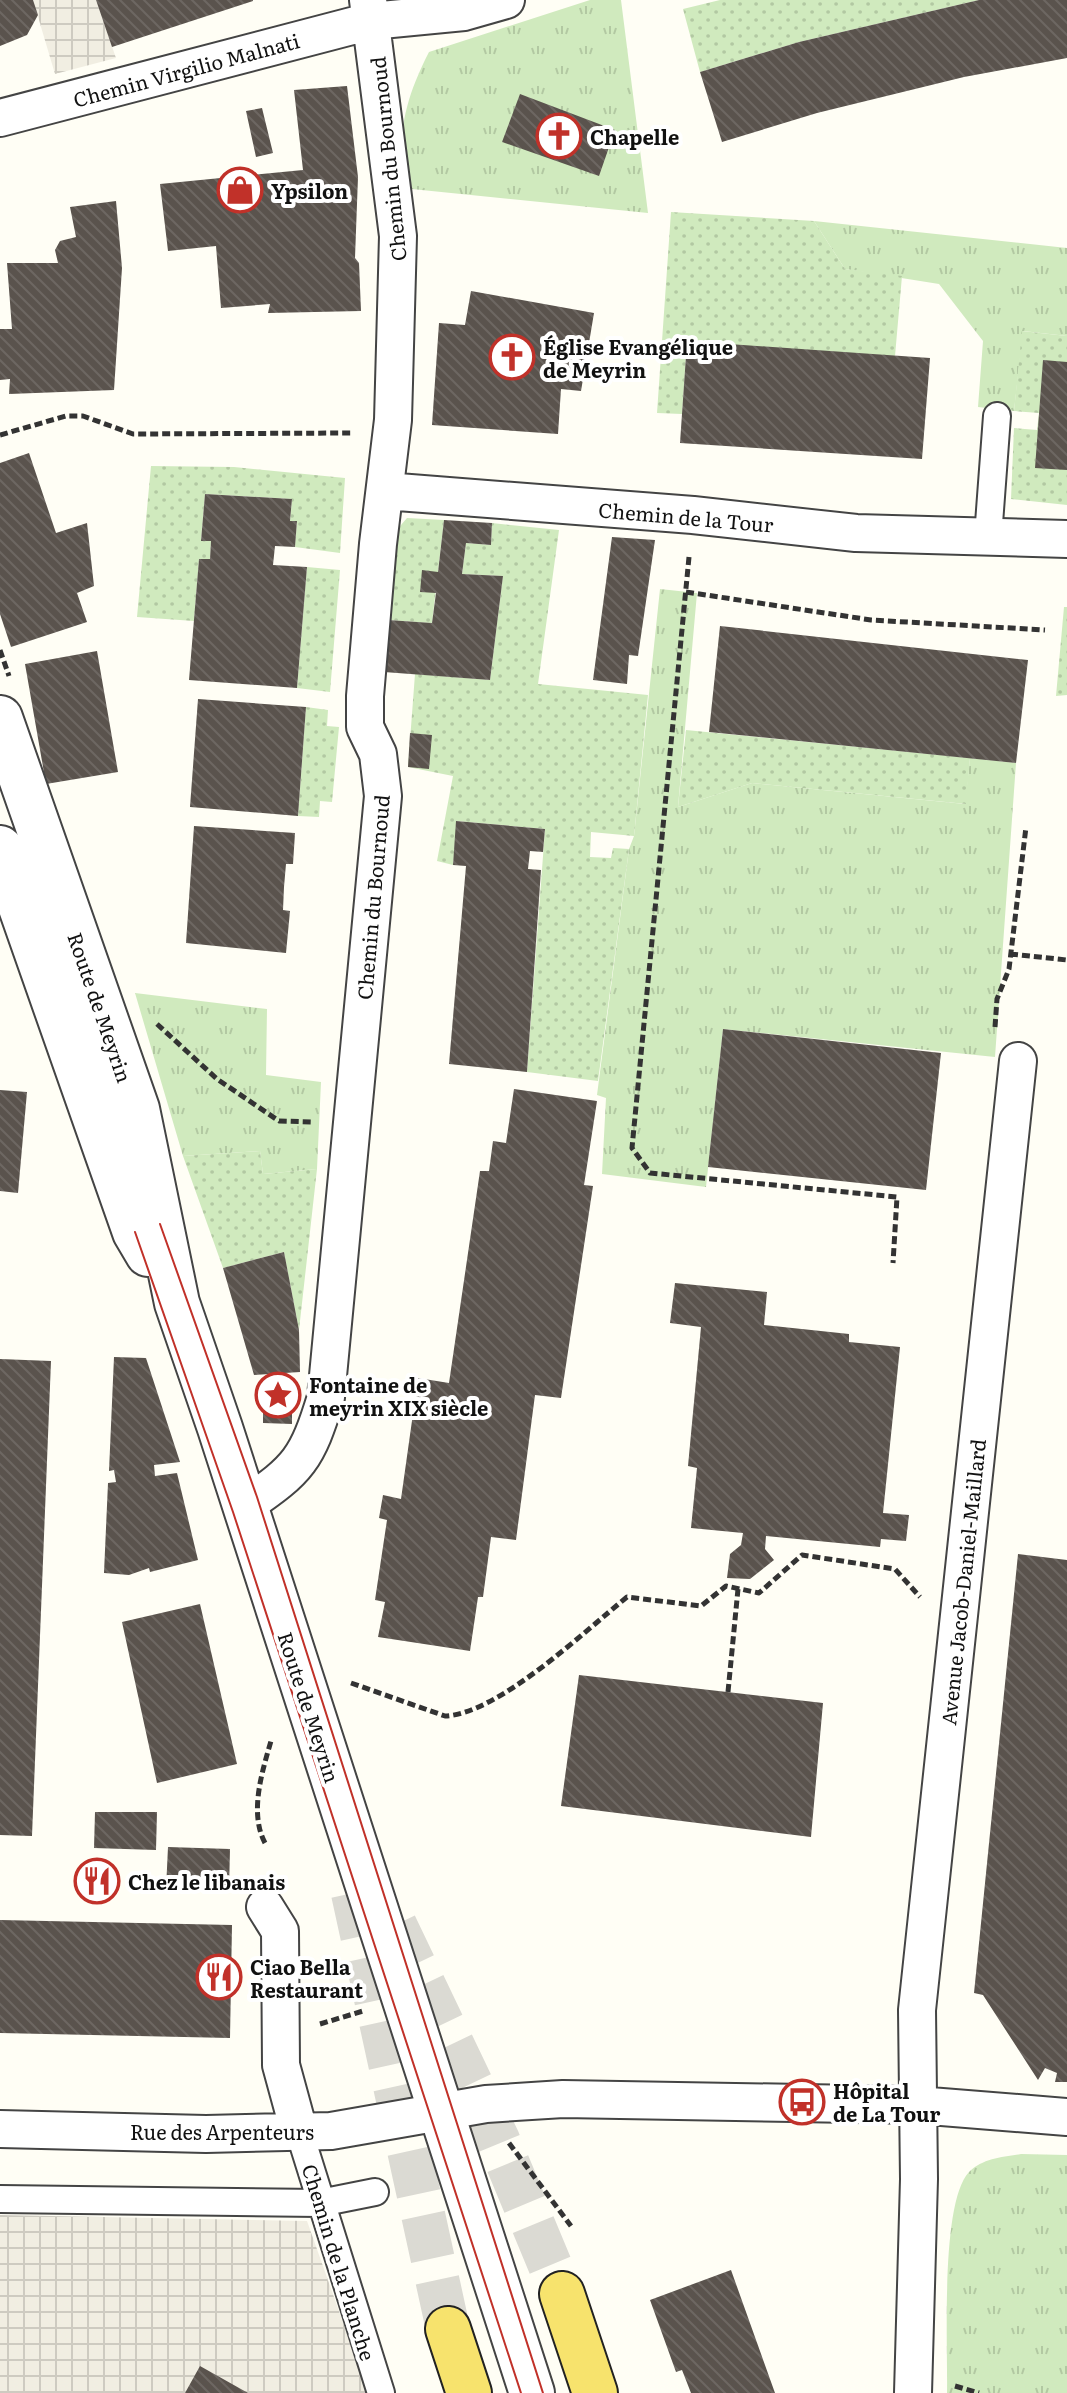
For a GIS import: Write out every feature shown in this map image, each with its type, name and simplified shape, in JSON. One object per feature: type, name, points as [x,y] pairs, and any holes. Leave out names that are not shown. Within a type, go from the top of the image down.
[{"type":"main road","points":[[562,2294],[595,2393]]},
{"type":"main road","points":[[448,2329],[469,2393]]},
{"type":"street","name":"Chemin Virgilio Malnati","points":[[0,118],[370,11],[464,12],[506,0]]},
{"type":"street","name":"Chemin du Bournoud","points":[[246,1505],[288,1475],[313,1441],[326,1397],[383,796],[378,754],[365,727],[393,420],[398,236],[370,11]]},
{"type":"street","points":[[988,537],[997,416]]},
{"type":"street","name":"Chemin de la Tour","points":[[385,491],[693,515],[856,533],[1067,539]]},
{"type":"street","name":"Route de Meyrin","points":[[0,718],[137,1109],[177,1303],[246,1505],[532,2393]]},
{"type":"street","name":"Route de Meyrin","points":[[0,848],[135,1232],[177,1303]]},
{"type":"street","name":"Avenue Jacob-Daniel-Maillard","points":[[928,2388],[919,2179],[917,2010],[1006,1048]]},
{"type":"street","points":[[265,1907],[280,1931],[281,2065],[299,2131]]},
{"type":"street","points":[[441,2112],[563,2099],[917,2105],[1067,2117]]},
{"type":"street","name":"Rue des Arpenteurs","points":[[0,2129],[206,2134],[299,2131],[357,2128],[441,2112]]},
{"type":"street","name":"Chemin de la Planche","points":[[299,2131],[381,2393]]},
{"type":"street","points":[[0,2199],[320,2203],[375,2192]]},
{"type":"path","points":[[0,435],[66,416],[83,416],[133,434],[354,433]]},
{"type":"path","points":[[693,515],[632,1148],[650,1173],[897,1197],[893,1263]]},
{"type":"path","points":[[686,592],[871,620],[1045,630]]},
{"type":"path","points":[[1006,1048],[997,999],[1009,969],[1026,827]]},
{"type":"path","points":[[1010,954],[1067,960]]},
{"type":"path","points":[[152,1019],[217,1079],[279,1121],[316,1122]]},
{"type":"path","points":[[337,1679],[445,1716],[462,1715],[514,1687],[627,1597],[701,1606],[726,1586],[759,1593],[802,1555],[895,1569],[924,1602]]},
{"type":"path","points":[[728,1692],[738,1589]]},
{"type":"path","points":[[265,1843],[256,1827],[262,1771],[275,1728]]},
{"type":"path","points":[[928,2388],[979,2393]]},
{"type":"green space","points":[[590,0],[621,0],[648,213],[402,188],[402,134],[408,102],[429,52]]},
{"type":"green space","points":[[720,0],[979,0],[799,42],[700,72],[683,9]]},
{"type":"green space","points":[[671,212],[814,221],[845,269],[902,276],[895,356],[687,342],[682,414],[657,413]]},
{"type":"green space","points":[[814,221],[1067,248],[1067,336],[1023,331],[1014,411],[978,407],[983,341],[939,284],[845,269]]},
{"type":"green space","points":[[1022,331],[1067,336],[1067,505],[1011,499],[1014,428],[1037,430],[1039,413],[1014,411]]},
{"type":"green space","points":[[151,466],[234,467],[345,478],[340,553],[295,547],[297,522],[290,521],[292,499],[205,494],[201,540],[211,541],[210,559],[199,559],[194,621],[137,617]]},
{"type":"green space","points":[[407,518],[444,520],[432,623],[388,620],[395,532]]},
{"type":"green space","points":[[492,523],[559,530],[538,684],[648,695],[634,836],[591,832],[590,857],[611,858],[613,848],[629,849],[598,1081],[527,1072],[545,829],[457,821],[453,865],[437,861],[453,776],[408,767],[415,674],[490,680],[503,576],[462,574],[466,543],[491,545]]},
{"type":"green space","points":[[307,567],[340,570],[330,692],[297,688]]},
{"type":"green space","points":[[660,589],[697,593],[678,807],[752,783],[965,804],[970,758],[1016,763],[995,1057],[723,1029],[706,1187],[602,1174],[606,1098],[597,1095],[629,849],[634,836]]},
{"type":"green space","points":[[1064,607],[1067,607],[1067,695],[1056,696]]},
{"type":"green space","points":[[306,707],[328,710],[327,726],[339,727],[332,802],[320,801],[319,817],[298,816]]},
{"type":"green space","points":[[686,730],[970,758],[966,804],[752,783],[678,807]]},
{"type":"green space","points":[[135,993],[267,1009],[266,1075],[321,1082],[317,1169],[263,1174],[260,1151],[183,1156]]},
{"type":"green space","points":[[260,1151],[263,1174],[317,1169],[299,1330],[284,1252],[223,1268],[183,1156]]},
{"type":"green space","points":[[1021,2154],[1067,2155],[1067,2393],[947,2393],[950,2243],[953,2213],[960,2189],[969,2172],[980,2164]]},
{"type":"shaded area","points":[[33,0],[96,0],[116,58],[55,74]]},
{"type":"shaded area","points":[[0,2215],[307,2221],[368,2393],[0,2393]]},
{"type":"building","points":[[0,0],[33,0],[38,15],[27,35],[0,46]]},
{"type":"building","points":[[96,0],[253,0],[253,1],[112,47]]},
{"type":"building","points":[[979,0],[1067,0],[1067,58],[964,77],[817,113],[722,142],[700,72],[799,42]]},
{"type":"building","points":[[347,86],[358,177],[355,258],[359,263],[361,311],[268,313],[270,304],[221,308],[216,246],[168,251],[160,184],[303,170],[294,90]]},
{"type":"building","name":"Chapelle","points":[[520,94],[615,130],[599,176],[502,142]]},
{"type":"building","points":[[262,108],[273,153],[256,157],[246,111]]},
{"type":"building","points":[[116,201],[122,268],[114,390],[9,394],[10,379],[0,380],[0,329],[12,329],[7,263],[58,263],[55,250],[60,241],[76,237],[70,207]]},
{"type":"building","name":"Église Evangélique de Meyrin","points":[[471,291],[594,313],[581,391],[561,389],[558,434],[432,425],[439,323],[465,325]]},
{"type":"building","points":[[687,341],[930,358],[922,459],[680,443]]},
{"type":"building","points":[[1043,360],[1067,362],[1067,470],[1035,468]]},
{"type":"building","points":[[29,453],[56,533],[87,523],[94,586],[77,593],[87,622],[11,647],[0,614],[0,463]]},
{"type":"building","points":[[205,494],[292,499],[290,521],[297,521],[295,547],[275,546],[273,565],[307,567],[297,688],[189,680],[199,559],[210,559],[211,541],[201,541]]},
{"type":"building","points":[[444,520],[492,523],[491,545],[466,543],[462,574],[503,576],[490,680],[384,672],[388,620],[432,623],[436,593],[420,592],[422,570],[438,572]]},
{"type":"building","points":[[612,537],[655,540],[638,656],[629,655],[627,684],[593,680]]},
{"type":"building","points":[[720,626],[1028,660],[1016,763],[709,732]]},
{"type":"building","points":[[97,651],[118,772],[46,784],[25,664]]},
{"type":"building","points":[[198,699],[306,707],[298,816],[190,807]]},
{"type":"building","points":[[410,733],[432,735],[429,769],[408,767]]},
{"type":"building","points":[[456,821],[545,829],[543,852],[530,851],[528,869],[541,870],[527,1072],[449,1064],[466,866],[453,865]]},
{"type":"building","points":[[194,826],[295,833],[293,864],[286,864],[284,887],[283,910],[290,911],[286,953],[186,943]]},
{"type":"building","points":[[723,1029],[941,1053],[926,1190],[708,1167]]},
{"type":"building","points":[[514,1089],[597,1101],[584,1185],[593,1186],[561,1398],[535,1395],[516,1540],[491,1537],[483,1597],[478,1597],[470,1651],[378,1637],[385,1602],[375,1600],[387,1520],[379,1518],[383,1495],[401,1499],[418,1378],[449,1383],[480,1171],[489,1171],[493,1141],[506,1143]]},
{"type":"building","points":[[0,1090],[27,1092],[18,1193],[0,1191]]},
{"type":"building","points":[[284,1252],[299,1330],[300,1372],[254,1375],[223,1268]]},
{"type":"building","points":[[675,1283],[767,1292],[764,1325],[849,1334],[849,1342],[900,1347],[883,1513],[909,1515],[906,1541],[881,1539],[880,1547],[766,1536],[765,1549],[774,1560],[750,1579],[727,1578],[730,1554],[741,1545],[743,1533],[691,1528],[697,1468],[688,1466],[701,1327],[670,1323]]},
{"type":"building","points":[[114,1357],[146,1358],[180,1462],[154,1465],[155,1476],[177,1473],[198,1560],[150,1572],[149,1568],[129,1575],[104,1573],[108,1483],[116,1482],[114,1470],[109,1471]]},
{"type":"building","points":[[0,1359],[51,1361],[32,1836],[0,1835]]},
{"type":"building","points":[[292,1382],[292,1424],[263,1423],[263,1383]]},
{"type":"building","points":[[1018,1554],[1067,1560],[1067,2082],[1055,2082],[1057,2073],[1045,2068],[1038,2080],[983,1995],[974,1993]]},
{"type":"building","points":[[200,1604],[237,1764],[157,1783],[122,1622]]},
{"type":"building","points":[[579,1675],[823,1703],[811,1837],[561,1806]]},
{"type":"building","points":[[95,1812],[157,1812],[156,1850],[94,1848]]},
{"type":"building","points":[[168,1847],[230,1849],[229,1890],[166,1889]]},
{"type":"building","points":[[0,1920],[232,1925],[230,2038],[0,2033]]},
{"type":"building","points":[[731,2270],[775,2393],[691,2393],[682,2370],[676,2372],[650,2300]]},
{"type":"building","points":[[200,2366],[248,2393],[185,2393]]},
{"type":"tunnel","points":[[353,1893],[448,2329]]},
{"type":"tunnel","points":[[395,1925],[498,2140],[562,2294]]},
{"type":"tram line","points":[[160,1224],[257,1497],[543,2393]]},
{"type":"tram line","points":[[135,1232],[233,1512],[521,2393]]},
{"type":"place","name":"Chapelle","points":[[559,136]]},
{"type":"place","name":"Ypsilon","points":[[240,190]]},
{"type":"place","name":"Église Evangélique de Meyrin","points":[[512,357]]},
{"type":"place","name":"Fontaine de meyrin XIX siècle","points":[[278,1395]]},
{"type":"place","name":"Chez le libanais","points":[[97,1881]]},
{"type":"place","name":"Ciao Bella Restaurant","points":[[219,1977]]},
{"type":"place","name":"Hôpital de La Tour","points":[[802,2102]]}]
